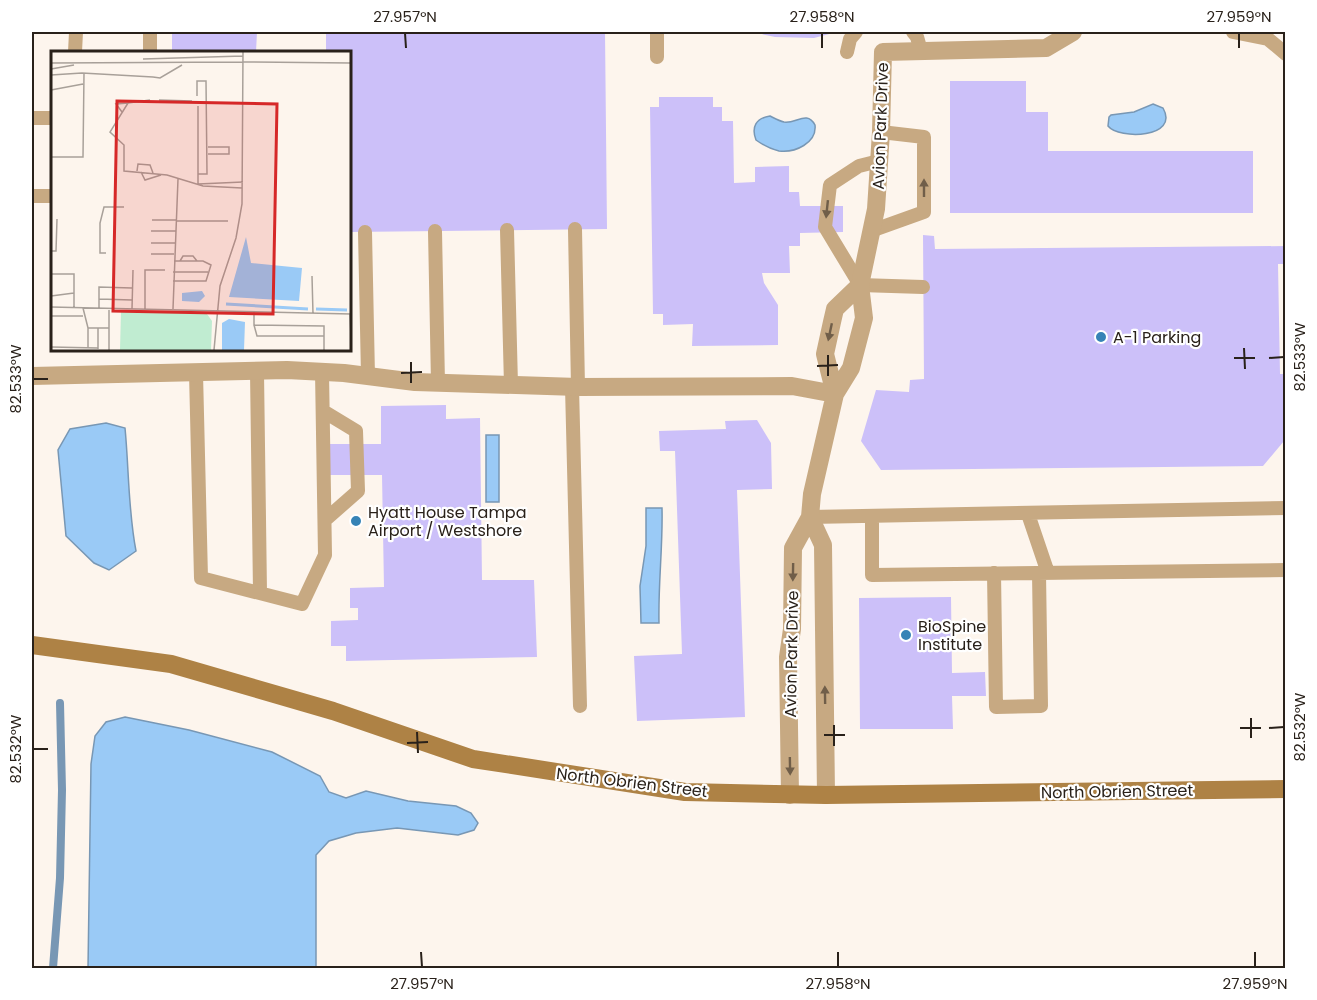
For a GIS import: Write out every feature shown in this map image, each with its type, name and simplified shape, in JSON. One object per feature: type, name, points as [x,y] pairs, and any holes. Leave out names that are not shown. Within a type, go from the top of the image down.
[{"type":"street","name":"Avion Park Drive","points":[[790,795],[788,657],[792,629],[793,548],[810,517],[812,494],[835,394],[851,368],[864,318],[860,285],[876,209],[883,52],[1046,48],[1073,32]]},
{"type":"street","name":"Avion Park Drive","points":[[835,394],[825,354],[832,322],[835,309],[860,285]]},
{"type":"street","points":[[32,375],[287,370],[415,382],[575,387],[792,386],[835,394]]},
{"type":"street","name":"Avion Park Drive","points":[[810,517],[823,545],[826,795]]},
{"type":"street","name":"North Obrien Street","points":[[32,645],[171,664],[333,711],[472,759],[685,792],[826,795],[1286,789]]},
{"type":"lane","points":[[75,51],[76,32]]},
{"type":"lane","points":[[150,32],[150,51]]},
{"type":"lane","points":[[657,32],[657,57]]},
{"type":"lane","points":[[847,52],[850,39],[856,32]]},
{"type":"lane","points":[[913,32],[921,51]]},
{"type":"lane","points":[[1233,32],[1250,33],[1268,39],[1286,54]]},
{"type":"lane","points":[[32,118],[51,118]]},
{"type":"lane","points":[[871,231],[924,212],[924,137],[881,132]]},
{"type":"lane","points":[[879,160],[859,166],[830,185],[825,227],[860,285],[923,287]]},
{"type":"lane","points":[[32,196],[51,196]]},
{"type":"lane","points":[[507,230],[511,385]]},
{"type":"lane","points":[[575,230],[580,706]]},
{"type":"lane","points":[[435,231],[438,383]]},
{"type":"lane","points":[[365,232],[368,376]]},
{"type":"lane","points":[[256,372],[260,592]]},
{"type":"lane","points":[[196,373],[201,578],[302,604],[325,555],[322,372]]},
{"type":"lane","points":[[323,411],[356,431],[358,491],[325,520]]},
{"type":"lane","points":[[810,517],[1286,508]]},
{"type":"lane","points":[[994,573],[996,706],[1041,706],[1043,573],[1028,514]]},
{"type":"lane","points":[[872,516],[872,575],[1286,570]]},
{"type":"water","points":[[1153,104],[1163,108],[1166,118],[1163,125],[1156,131],[1146,134],[1124,133],[1108,126],[1111,115],[1134,112]]},
{"type":"water","points":[[770,116],[784,122],[808,118],[815,125],[815,131],[809,142],[792,150],[779,151],[767,147],[756,140],[754,131],[758,121]]},
{"type":"water","points":[[106,423],[125,428],[130,505],[136,551],[109,570],[94,563],[66,536],[58,450],[70,429]]},
{"type":"water","points":[[486,435],[499,435],[499,502],[486,502]]},
{"type":"water","points":[[646,508],[662,508],[659,623],[641,623],[640,586],[646,546]]},
{"type":"water","points":[[125,717],[189,730],[272,752],[320,776],[329,792],[346,798],[366,791],[408,801],[456,806],[471,813],[478,823],[474,830],[458,835],[397,828],[356,833],[329,841],[316,855],[316,968],[88,968],[91,764],[95,736],[106,722]]},
{"type":"building","points":[[172,32],[257,32],[256,51],[172,51]]},
{"type":"building","points":[[326,32],[605,32],[607,229],[351,232],[351,51],[326,51]]},
{"type":"building","points":[[752,32],[837,32],[814,38],[775,37]]},
{"type":"building","points":[[950,81],[1026,81],[1026,112],[1048,112],[1048,151],[1253,151],[1253,213],[950,213]]},
{"type":"building","points":[[659,97],[713,97],[713,107],[722,107],[722,121],[733,121],[734,183],[755,182],[755,167],[789,166],[789,192],[799,192],[800,206],[843,206],[843,232],[800,233],[800,246],[789,246],[790,273],[762,273],[764,283],[778,305],[778,345],[692,346],[693,324],[663,325],[663,314],[653,314],[650,107],[659,107]]},
{"type":"building","name":"A-1 Parking","points":[[923,235],[934,236],[935,249],[1286,246],[1286,264],[1278,264],[1280,374],[1286,374],[1286,387],[1283,389],[1284,441],[1263,466],[881,470],[861,441],[876,390],[909,392],[910,380],[924,379]]},
{"type":"building","points":[[446,405],[446,419],[480,418],[482,580],[534,580],[537,657],[346,661],[346,646],[331,646],[331,621],[358,620],[358,608],[350,608],[350,588],[384,587],[382,475],[328,475],[327,444],[381,444],[381,406]]},
{"type":"building","points":[[757,420],[771,443],[772,489],[737,490],[745,717],[637,721],[634,656],[682,654],[675,451],[660,451],[659,431],[726,429],[725,421]]},
{"type":"building","name":"BioSpine Institute","points":[[951,597],[952,673],[985,672],[986,696],[952,696],[953,729],[860,729],[859,598]]},
{"type":"waterway","points":[[53,968],[60,878],[62,790],[60,703]]},
{"type":"place","name":"A-1 Parking","points":[[1101,337]]},
{"type":"place","name":"Hyatt House Tampa Airport / Westshore","points":[[356,521]]},
{"type":"place","name":"BioSpine Institute","points":[[906,635]]}]
